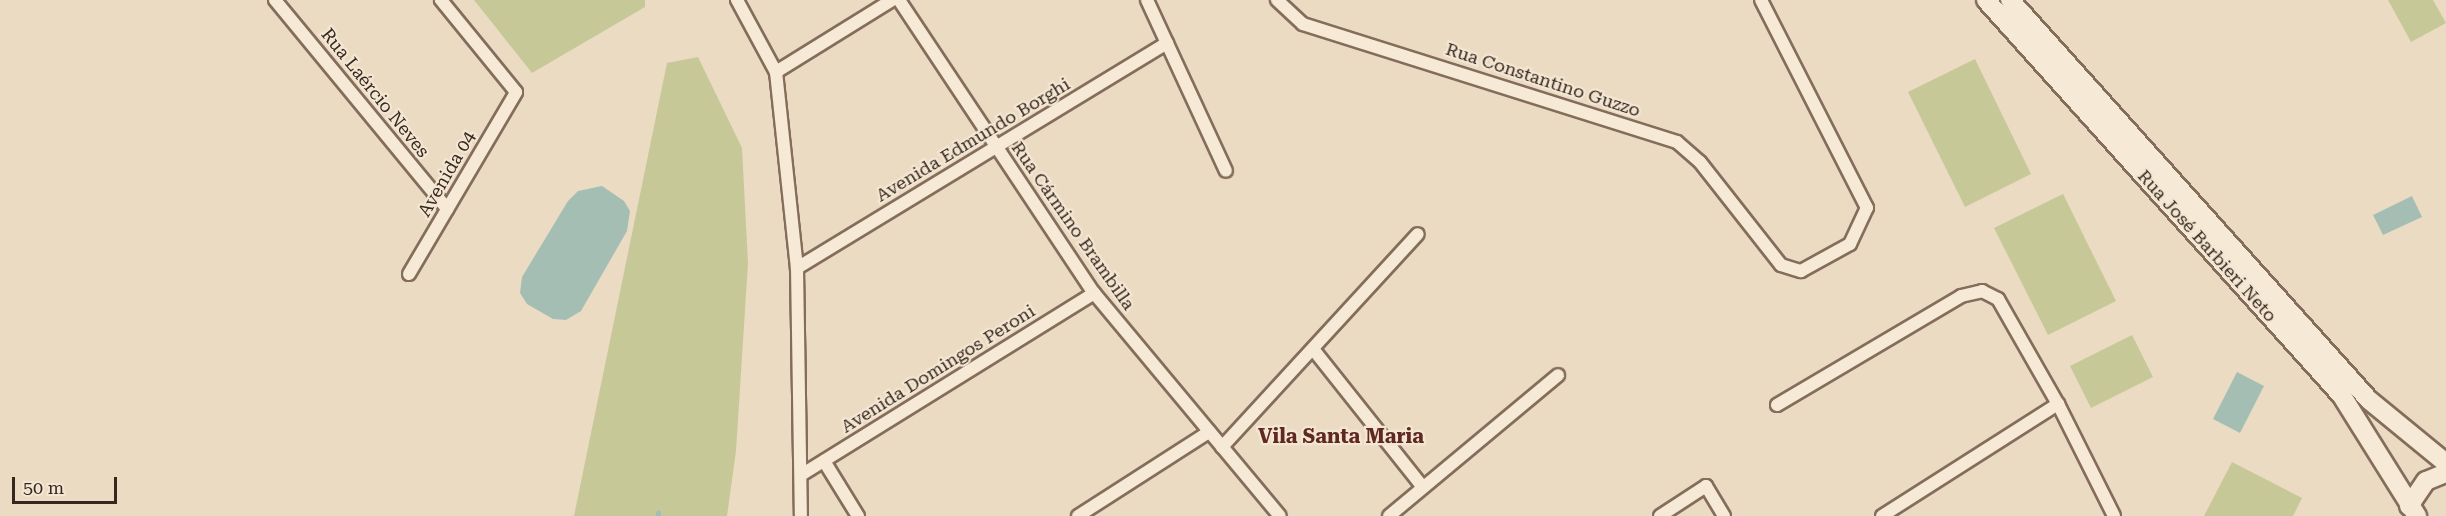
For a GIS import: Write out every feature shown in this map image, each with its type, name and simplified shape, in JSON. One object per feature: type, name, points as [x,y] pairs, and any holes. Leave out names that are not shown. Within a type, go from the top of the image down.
[{"type":"main road","name":"Rua José Barbieri Neto","points":[[1986,0],[2342,396],[2413,511]]},
{"type":"main road","name":"Rua José Barbieri Neto","points":[[2010,0],[2369,400],[2446,463]]},
{"type":"main road","points":[[2413,511],[2426,481],[2446,473]]},
{"type":"street","name":"Rua Laércio Neves","points":[[275,0],[447,210]]},
{"type":"street","name":"Avenida 04","points":[[409,274],[516,92],[441,0]]},
{"type":"street","points":[[737,0],[776,72],[797,268],[801,516]]},
{"type":"street","points":[[776,72],[892,0]]},
{"type":"street","name":"Rua Cármino Brambilla","points":[[899,0],[1094,293],[1280,516]]},
{"type":"street","points":[[1147,0],[1226,171]]},
{"type":"street","name":"Rua Constantino Guzzo","points":[[1277,0],[1303,24],[1677,142],[1700,162],[1763,246],[1781,265],[1801,271],[1850,244],[1866,208],[1761,0]]},
{"type":"street","name":"Avenida Edmundo Borghi","points":[[797,268],[1167,43]]},
{"type":"street","points":[[1222,447],[1418,234]]},
{"type":"street","points":[[1777,405],[1962,296],[1982,291],[1998,299],[2058,404],[2114,516]]},
{"type":"street","name":"Avenida Domingos Peroni","points":[[801,475],[1094,293]]},
{"type":"street","points":[[1313,349],[1422,486]]},
{"type":"street","points":[[1389,516],[1422,486],[1558,375]]},
{"type":"street","points":[[1882,516],[2058,404]]},
{"type":"street","points":[[1078,516],[1209,432]]},
{"type":"street","points":[[824,461],[858,516]]},
{"type":"street","points":[[1660,516],[1706,486],[1724,516]]},
{"type":"green space","points":[[474,0],[645,0],[645,7],[532,73]]},
{"type":"green space","points":[[2388,0],[2433,0],[2446,23],[2411,42]]},
{"type":"green space","points":[[698,57],[742,148],[748,263],[736,451],[727,516],[574,516],[667,63]]},
{"type":"green space","points":[[1975,59],[2031,174],[1965,207],[1908,92]]},
{"type":"green space","points":[[2063,194],[2116,301],[2048,335],[1994,228]]},
{"type":"green space","points":[[2132,335],[2153,377],[2091,408],[2070,366]]},
{"type":"green space","points":[[2232,462],[2302,498],[2293,516],[2204,516]]},
{"type":"shaded area","points":[[602,186],[624,201],[630,211],[627,231],[581,311],[566,320],[553,319],[527,304],[520,293],[522,277],[568,201],[578,191]]},
{"type":"shaded area","points":[[2412,196],[2422,217],[2383,235],[2373,215]]},
{"type":"shaded area","points":[[2237,372],[2264,386],[2240,433],[2213,419]]},
{"type":"district","name":"Vila Santa Maria","points":[[1341,436]]}]
